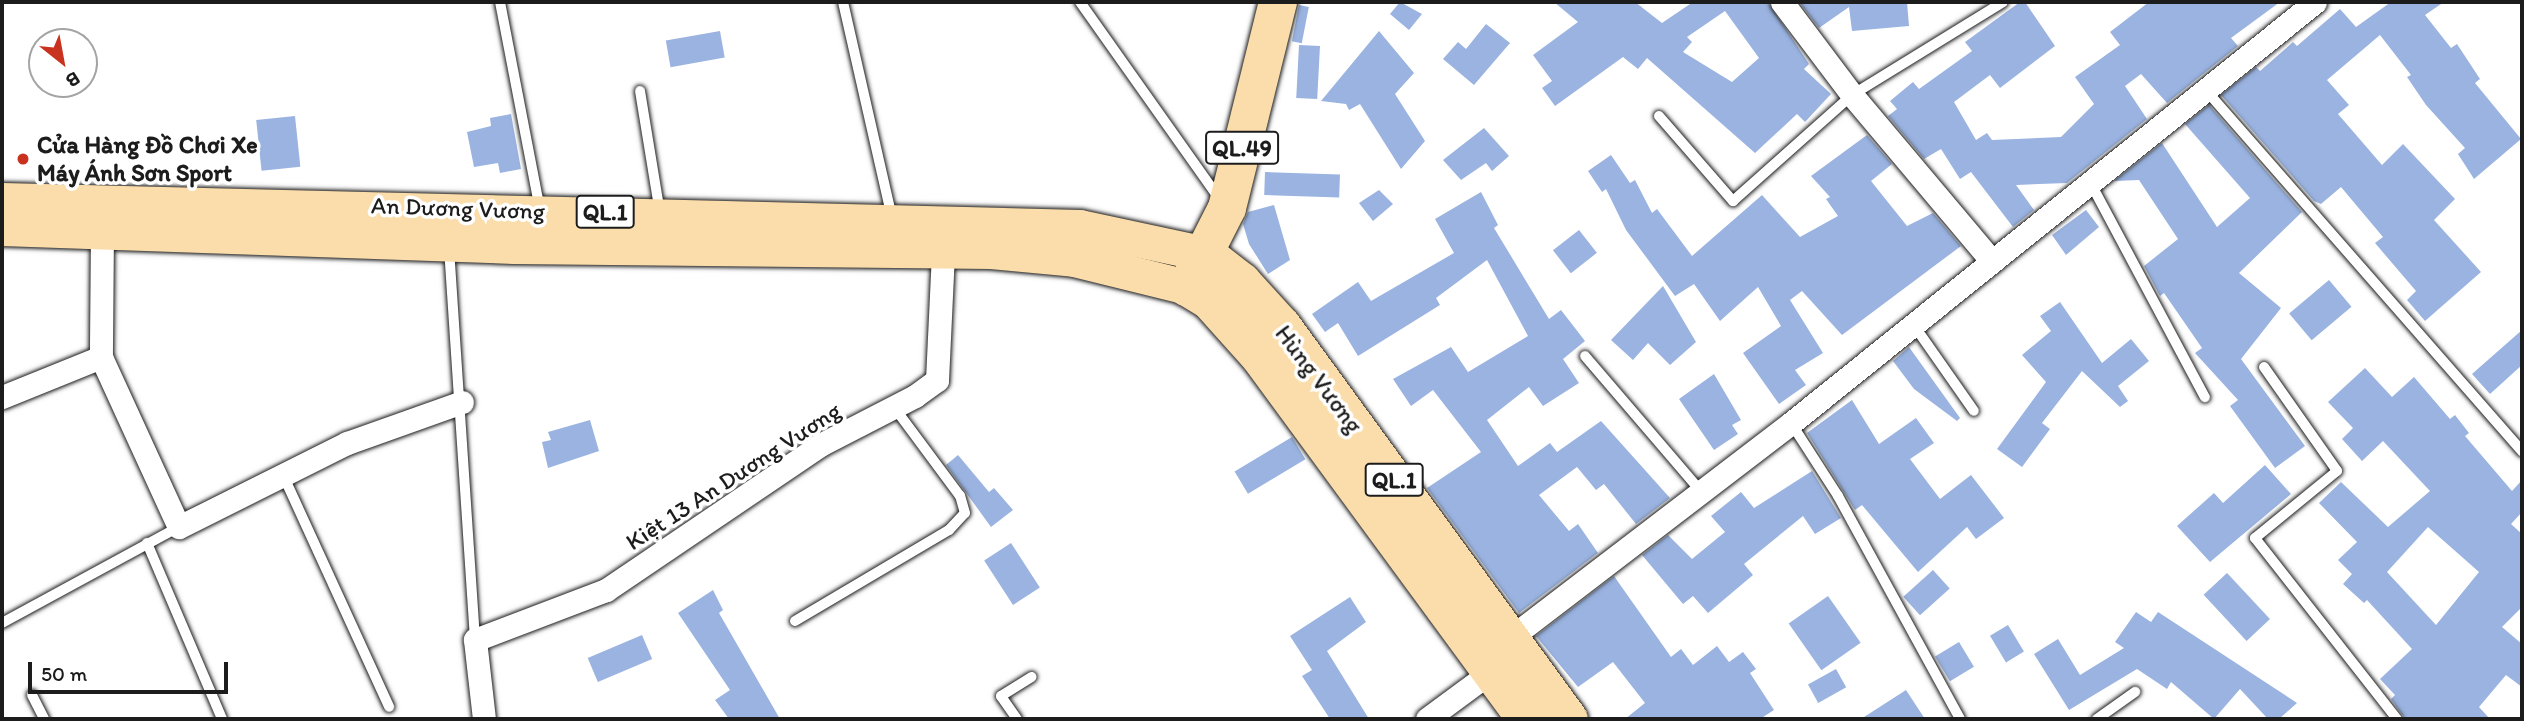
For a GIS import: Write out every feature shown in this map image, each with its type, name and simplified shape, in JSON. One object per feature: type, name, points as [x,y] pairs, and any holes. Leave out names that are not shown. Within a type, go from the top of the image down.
[{"type":"highway","name":"QL.49","points":[[1187,287],[1227,208],[1278,2]]},
{"type":"highway","name":"Hùng Vương","points":[[1206,254],[1242,282],[1282,326],[1569,719]]},
{"type":"highway","name":"Hùng Vương","points":[[1187,287],[1209,300],[1260,357],[1527,719]]},
{"type":"main road","name":"An Dương Vương","points":[[2,200],[240,220],[449,244],[943,253],[991,251],[1073,259],[1187,287]]},
{"type":"main road","name":"An Dương Vương","points":[[2,228],[102,231],[240,220],[541,210],[1080,227],[1206,254]]},
{"type":"street","points":[[1782,2],[1852,95],[1990,260]]},
{"type":"street","points":[[1510,638],[1791,423],[2204,88],[2315,2]]},
{"type":"street","points":[[102,231],[101,357],[179,527],[379,429],[461,402]]},
{"type":"street","name":"Kiệt 13 An Dương Vương","points":[[475,640],[606,590],[820,445],[894,407],[937,380],[943,253]]},
{"type":"street","points":[[2,397],[101,357]]},
{"type":"street","points":[[475,640],[484,719]]},
{"type":"street","points":[[1427,719],[1492,671]]},
{"type":"lane","points":[[500,2],[541,210]]},
{"type":"lane","points":[[842,2],[893,220]]},
{"type":"lane","points":[[1080,2],[1227,208]]},
{"type":"lane","points":[[1659,116],[1733,201],[1852,95],[2003,2]]},
{"type":"lane","points":[[2204,88],[2522,451]]},
{"type":"lane","points":[[640,91],[660,213]]},
{"type":"lane","points":[[2090,182],[2204,397]]},
{"type":"lane","points":[[449,244],[475,640]]},
{"type":"lane","points":[[1913,324],[1974,411]]},
{"type":"lane","points":[[1585,356],[1700,490]]},
{"type":"lane","points":[[2264,367],[2337,471],[2255,538],[2397,719]]},
{"type":"lane","points":[[795,621],[949,530],[965,513],[960,496],[894,407]]},
{"type":"lane","points":[[1791,423],[1844,507],[1960,719]]},
{"type":"lane","points":[[283,475],[389,707]]},
{"type":"lane","points":[[2,623],[179,527]]},
{"type":"lane","points":[[147,543],[222,719]]},
{"type":"lane","points":[[1017,719],[1000,696],[1031,677]]},
{"type":"lane","points":[[2097,719],[2135,692]]},
{"type":"lane","points":[[32,695],[44,719]]},
{"type":"building","points":[[1400,2],[1422,14],[1409,30],[1390,14]]},
{"type":"building","points":[[1554,2],[1635,2],[1662,23],[1693,2],[1768,2],[1809,64],[1804,69],[1831,94],[1805,122],[1797,114],[1755,153],[1647,58],[1638,69],[1623,57],[1555,106],[1542,88],[1552,81],[1533,55],[1578,22]],"holes":[[[1725,11],[1759,58],[1732,82],[1683,52],[1692,42],[1687,37]]]},
{"type":"building","points":[[1799,2],[1907,2],[1909,26],[1852,31],[1849,7],[1819,28]]},
{"type":"building","points":[[2020,2],[2025,2],[2055,46],[2000,88],[1990,75],[1954,102],[1976,140],[1987,133],[1992,140],[2061,137],[2094,104],[2075,77],[2120,45],[2110,32],[2149,2],[2280,2],[2231,38],[2238,46],[2167,103],[2141,74],[2125,86],[2147,119],[2067,183],[2016,185],[2034,210],[2013,227],[1971,172],[1960,179],[1941,149],[1924,159],[1888,116],[1897,109],[1890,101],[1913,82],[1919,89],[1972,51],[1965,42]]},
{"type":"building","points":[[2391,2],[2444,2],[2425,15],[2451,48],[2457,44],[2480,79],[2475,83],[2521,139],[2474,179],[2458,154],[2465,148],[2426,105],[2407,77],[2411,75],[2380,35],[2327,80],[2349,105],[2338,114],[2382,165],[2403,144],[2455,199],[2434,220],[2481,272],[2425,321],[2407,300],[2416,291],[2375,243],[2383,237],[2341,187],[2321,204],[2314,201],[2221,95],[2256,67],[2260,71],[2293,42],[2297,46],[2340,9],[2356,27]]},
{"type":"building","points":[[1299,5],[1309,7],[1302,43],[1292,41]]},
{"type":"building","points":[[1486,24],[1510,43],[1474,85],[1443,59],[1458,42],[1466,49]]},
{"type":"building","points":[[720,31],[725,58],[671,67],[666,41]]},
{"type":"building","points":[[1379,31],[1414,73],[1395,94],[1425,141],[1401,169],[1360,104],[1349,110],[1346,104],[1321,101]]},
{"type":"building","points":[[1299,45],[1320,46],[1317,99],[1296,98]]},
{"type":"building","points":[[2209,105],[2302,212],[2239,273],[2281,308],[2241,359],[2305,446],[2275,468],[2230,406],[2238,400],[2195,353],[2202,348],[2164,293],[2160,296],[2144,266],[2178,239],[2139,180],[2114,181],[2162,143],[2217,227],[2250,198],[2185,124]]},
{"type":"building","points":[[511,114],[521,169],[500,173],[498,163],[474,167],[467,132],[491,126],[490,118]]},
{"type":"building","points":[[295,116],[300,167],[262,171],[256,120]]},
{"type":"building","points":[[1484,128],[1509,156],[1492,171],[1486,163],[1461,180],[1443,160]]},
{"type":"building","points":[[1867,135],[1892,164],[1871,181],[1907,226],[1933,213],[1961,246],[1842,335],[1802,291],[1790,300],[1823,353],[1795,370],[1806,385],[1779,404],[1743,353],[1781,326],[1758,287],[1720,321],[1694,284],[1675,296],[1626,230],[1606,189],[1602,192],[1588,171],[1611,155],[1630,183],[1635,180],[1652,213],[1657,209],[1692,256],[1762,195],[1800,237],[1838,216],[1826,199],[1830,197],[1811,176]]},
{"type":"building","points":[[1265,172],[1340,175],[1339,198],[1264,195]]},
{"type":"building","points":[[1379,190],[1393,204],[1373,221],[1359,203]]},
{"type":"building","points":[[1481,192],[1498,225],[1494,228],[1549,319],[1561,310],[1585,341],[1563,359],[1579,383],[1543,406],[1529,387],[1487,420],[1518,466],[1550,443],[1557,452],[1601,421],[1670,498],[1636,524],[1604,484],[1596,490],[1577,467],[1539,495],[1569,531],[1578,524],[1598,553],[1519,613],[1427,488],[1481,452],[1433,390],[1411,406],[1393,379],[1451,347],[1468,372],[1528,336],[1487,260],[1436,298],[1440,305],[1358,356],[1338,323],[1325,332],[1312,314],[1358,282],[1371,301],[1454,253],[1435,219]]},
{"type":"building","points":[[1274,205],[1290,260],[1268,274],[1249,244],[1243,224],[1248,212]]},
{"type":"building","points":[[2086,210],[2099,227],[2066,255],[2052,235]]},
{"type":"building","points":[[1579,230],[1597,253],[1571,273],[1553,250]]},
{"type":"building","points":[[2329,280],[2351,307],[2312,340],[2289,313]]},
{"type":"building","points":[[1663,286],[1696,342],[1670,365],[1648,343],[1633,360],[1611,340]]},
{"type":"building","points":[[2060,302],[2102,363],[2131,339],[2149,361],[2118,386],[2128,401],[2120,407],[2082,371],[2042,423],[2050,429],[2022,467],[1997,449],[2046,382],[2022,355],[2051,331],[2040,316]]},
{"type":"building","points":[[2522,330],[2522,365],[2490,394],[2472,374]]},
{"type":"building","points":[[1909,347],[1960,418],[1957,421],[1914,389],[1893,361]]},
{"type":"building","points":[[2365,368],[2392,397],[2414,377],[2450,419],[2455,415],[2469,433],[2465,436],[2512,491],[2522,480],[2522,512],[2511,524],[2522,534],[2522,607],[2502,627],[2522,644],[2522,687],[2506,675],[2479,707],[2490,719],[2405,719],[2391,699],[2395,695],[2380,679],[2412,649],[2367,600],[2364,603],[2343,584],[2352,574],[2338,560],[2357,542],[2319,503],[2341,482],[2388,527],[2430,491],[2383,441],[2362,461],[2342,439],[2353,428],[2328,402]],"holes":[[[2428,527],[2479,572],[2436,625],[2387,572]]]},
{"type":"building","points":[[1714,374],[1741,420],[1732,425],[1738,434],[1714,450],[1679,399]]},
{"type":"building","points":[[1852,400],[1879,444],[1916,418],[1934,443],[1910,459],[1940,499],[1971,475],[2004,518],[1976,539],[1967,527],[1918,572],[1862,505],[1855,510],[1807,433]]},
{"type":"building","points":[[590,420],[599,451],[548,468],[542,442],[551,440],[548,432]]},
{"type":"building","points":[[1292,437],[1305,459],[1248,494],[1235,472]]},
{"type":"building","points":[[958,455],[989,492],[994,488],[1013,510],[991,527],[946,465]]},
{"type":"building","points":[[2265,465],[2291,494],[2210,562],[2177,526],[2214,493],[2223,503]]},
{"type":"building","points":[[1812,471],[1841,518],[1815,534],[1803,516],[1744,564],[1753,575],[1708,613],[1693,596],[1683,604],[1642,555],[1668,535],[1692,559],[1725,532],[1711,516],[1741,492],[1754,508]]},
{"type":"building","points":[[1011,543],[1040,587],[1013,605],[984,560]]},
{"type":"building","points":[[1933,570],[1950,589],[1920,615],[1903,597]]},
{"type":"building","points":[[2227,573],[2270,619],[2247,641],[2204,595]]},
{"type":"building","points":[[1614,576],[1671,657],[1681,649],[1693,665],[1717,646],[1729,662],[1743,652],[1756,669],[1750,673],[1774,710],[1760,719],[1625,719],[1645,703],[1613,662],[1578,687],[1536,636]]},
{"type":"building","points":[[713,590],[723,610],[719,613],[780,719],[729,719],[715,700],[730,690],[678,613]]},
{"type":"building","points":[[1828,596],[1861,643],[1821,670],[1789,624]]},
{"type":"building","points":[[1350,597],[1366,622],[1327,651],[1369,719],[1330,719],[1302,676],[1312,670],[1290,636]]},
{"type":"building","points":[[2136,612],[2151,622],[2158,612],[2297,703],[2279,719],[2268,719],[2240,689],[2214,719],[2171,682],[2167,689],[2137,669],[2069,710],[2034,654],[2058,639],[2080,675],[2124,648],[2115,642]]},
{"type":"building","points":[[2008,625],[2024,652],[2006,662],[1990,636]]},
{"type":"building","points":[[642,635],[652,659],[598,682],[588,658]]},
{"type":"building","points":[[1959,642],[1974,667],[1950,681],[1935,656]]},
{"type":"building","points":[[1836,669],[1846,687],[1818,703],[1808,685]]},
{"type":"building","points":[[1906,690],[1925,719],[1861,719]]},
{"type":"place","name":"Cửa Hàng Đồ Chơi Xe Máy Ánh Sơn Sport","points":[[23,159]]}]
